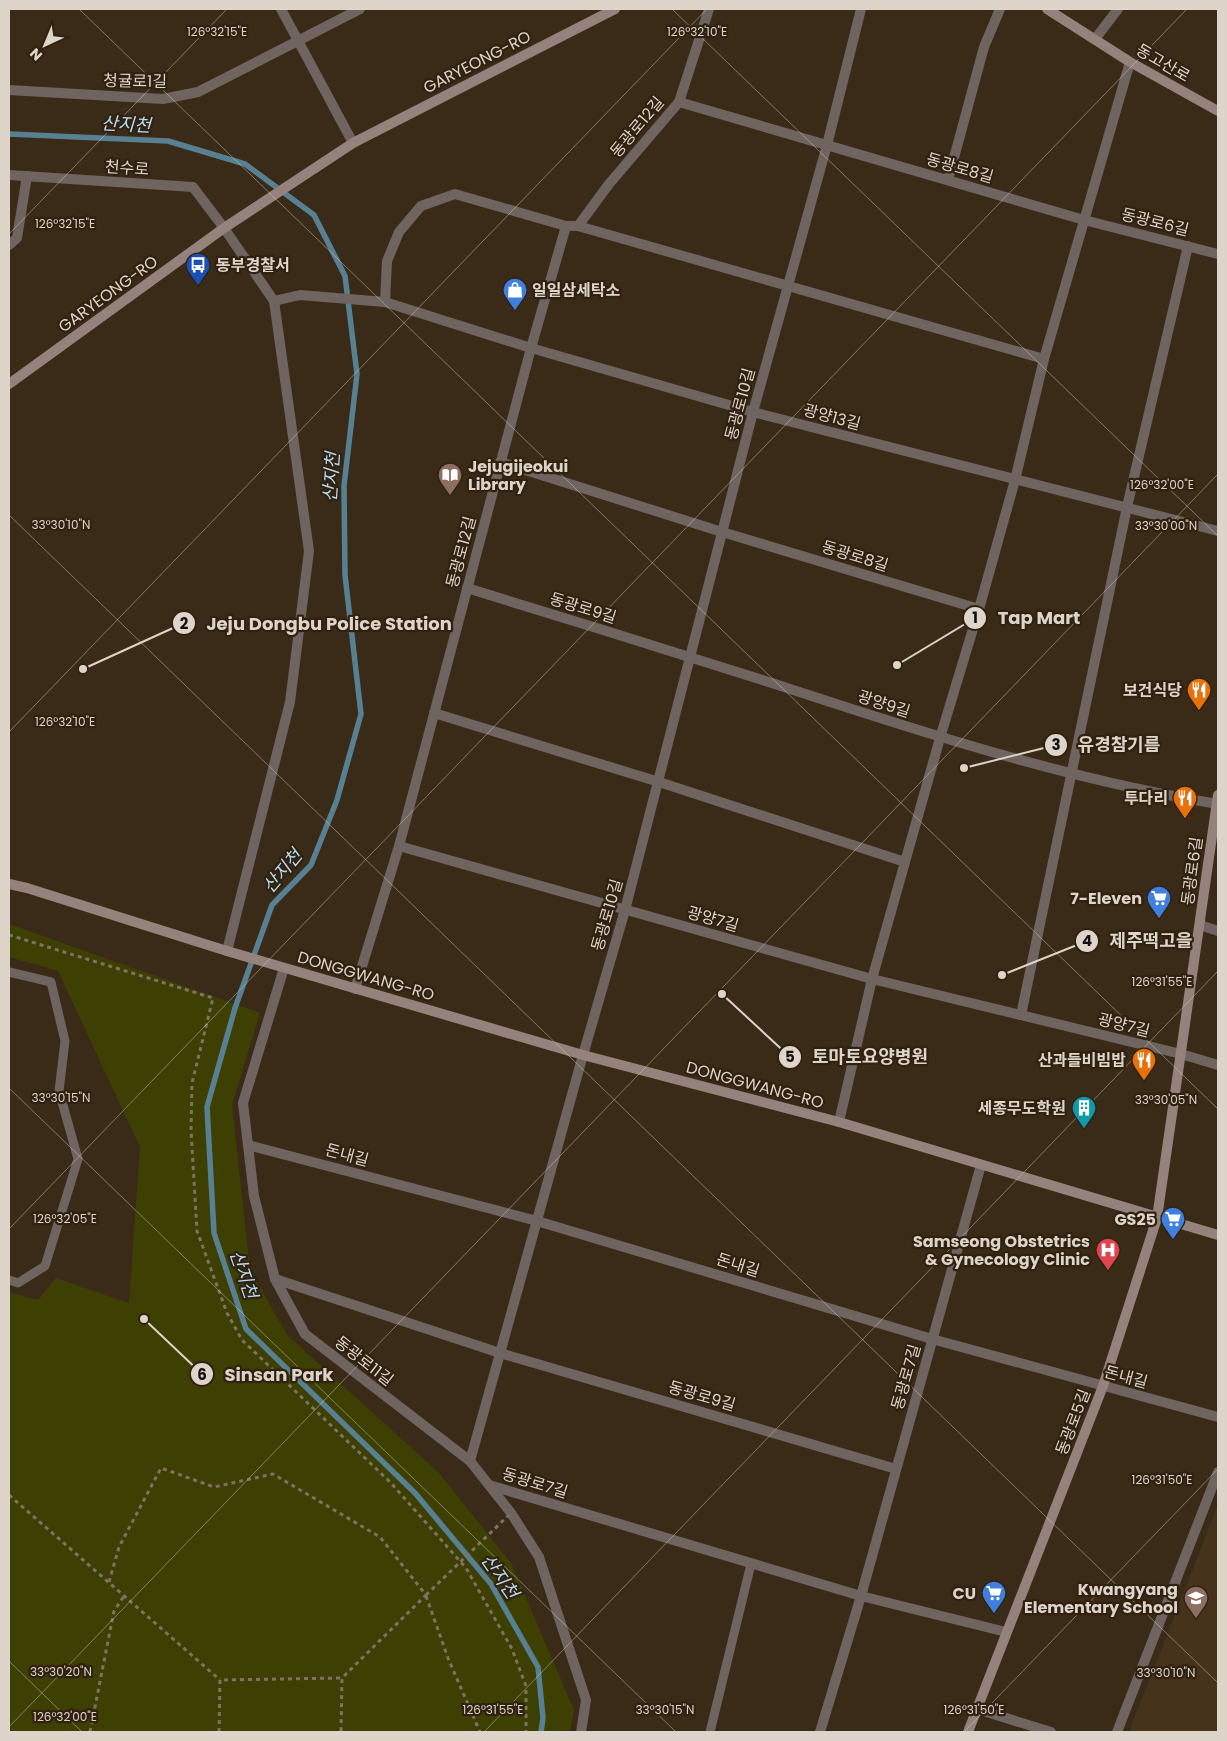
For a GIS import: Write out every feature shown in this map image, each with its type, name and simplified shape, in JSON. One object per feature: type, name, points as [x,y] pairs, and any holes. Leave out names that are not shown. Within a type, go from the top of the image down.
[{"type":"main road","name":"GARYEONG-RO","points":[[9,384],[224,228],[353,143],[615,9]]},
{"type":"main road","name":"동고산로","points":[[1047,9],[1130,62],[1218,111]]},
{"type":"main road","name":"동광로6길","points":[[1157,1218],[1218,801]]},
{"type":"main road","points":[[9,884],[227,951]]},
{"type":"main road","name":"DONGGWANG-RO","points":[[227,951],[583,1055],[839,1122],[1218,1235]]},
{"type":"main road","name":"동광로5길","points":[[968,1732],[1103,1386],[1157,1218]]},
{"type":"street","points":[[281,9],[353,143]]},
{"type":"street","name":"청귤로1길","points":[[9,90],[163,99],[198,92],[360,9]]},
{"type":"street","name":"동광로12길","points":[[578,226],[609,184],[678,102],[709,9]]},
{"type":"street","name":"동광로10길","points":[[583,1055],[625,910],[753,412],[826,144],[860,9]]},
{"type":"street","points":[[948,180],[984,47],[1000,9]]},
{"type":"street","points":[[1095,39],[1118,9]]},
{"type":"street","points":[[839,1122],[872,979],[940,738],[979,609],[1015,480],[1044,359],[1130,62]]},
{"type":"street","points":[[678,102],[826,144]]},
{"type":"street","name":"동광로8길","points":[[826,144],[1084,220]]},
{"type":"street","name":"천수로","points":[[9,175],[193,187],[224,228],[274,301]]},
{"type":"street","points":[[9,245],[17,238],[27,176]]},
{"type":"street","points":[[385,302],[387,261],[399,232],[421,206],[455,194],[566,226],[578,226],[1044,359]]},
{"type":"street","name":"동광로6길","points":[[1084,220],[1218,254]]},
{"type":"street","name":"동광로12길","points":[[355,989],[399,846],[530,348],[566,226]]},
{"type":"street","points":[[1021,1015],[1127,507],[1188,246]]},
{"type":"street","name":"광양13길","points":[[274,301],[300,295],[385,302],[530,348],[753,412],[1218,531]]},
{"type":"street","points":[[227,951],[290,702],[308,551],[274,301]]},
{"type":"street","points":[[500,462],[722,532]]},
{"type":"street","name":"동광로8길","points":[[722,532],[979,609]]},
{"type":"street","name":"동광로9길","points":[[467,588],[690,657]]},
{"type":"street","name":"광양9길","points":[[690,657],[940,738],[1070,774],[1218,801]]},
{"type":"street","points":[[434,714],[658,782],[905,862]]},
{"type":"street","name":"광양7길","points":[[399,846],[872,979],[1181,1054],[1218,1065]]},
{"type":"street","points":[[1200,926],[1218,931]]},
{"type":"street","name":"동광로11길","points":[[283,967],[243,1103],[254,1196],[276,1278],[305,1334],[470,1461],[511,1513],[538,1557],[586,1700],[581,1732]]},
{"type":"street","points":[[470,1461],[583,1055]]},
{"type":"street","name":"돈내길","points":[[248,1144],[537,1221],[932,1339],[1218,1417]]},
{"type":"street","name":"동광로7길","points":[[820,1732],[861,1596],[981,1165]]},
{"type":"street","name":"동광로9길","points":[[276,1278],[500,1353],[896,1469]]},
{"type":"street","points":[[1117,1732],[1218,1472]]},
{"type":"street","name":"동광로7길","points":[[488,1485],[861,1596]]},
{"type":"street","points":[[861,1596],[1006,1632]]},
{"type":"street","points":[[977,1709],[1052,1732]]},
{"type":"lane","points":[[9,972],[51,982],[65,1041],[58,1091],[78,1159],[45,1266],[18,1283],[9,1280]]},
{"type":"lane","points":[[710,1732],[751,1564]]},
{"type":"path","points":[[108,1582],[119,1547],[161,1468],[214,1487],[273,1474],[380,1537],[426,1596],[448,1658],[480,1732]]},
{"type":"path","points":[[9,1495],[220,1680],[342,1678],[511,1513]]},
{"type":"path","points":[[90,1732],[114,1611],[124,1596]]},
{"type":"path","points":[[341,1732],[342,1678]]},
{"type":"path","points":[[219,1732],[220,1680]]},
{"type":"shaded area","points":[[9,924],[260,1013],[232,1105],[250,1269],[287,1335],[438,1472],[511,1563],[574,1710],[570,1732],[9,1732],[9,1292],[38,1300],[56,1278],[129,1303],[140,1147],[58,971],[9,957]]},
{"type":"shaded area","name":"Kwangyang Elementary School","points":[[1218,1505],[1218,1732],[1129,1732]]},
{"type":"waterway","name":"산지천","points":[[9,134],[168,141],[245,164],[314,215],[345,276],[357,374],[344,486],[345,575],[361,714],[337,800],[311,865],[272,905],[235,1008],[207,1107],[214,1233],[246,1329],[415,1493],[491,1584],[538,1667],[543,1718],[541,1732]]},
{"type":"place","name":"동부경찰서","points":[[198,286]]},
{"type":"place","name":"일일삼세탁소","points":[[515,311]]},
{"type":"place","name":"Jejugijeokui Library","points":[[450,496]]},
{"type":"place","name":"Tap Mart","points":[[897,665]]},
{"type":"place","name":"Jeju Dongbu Police Station","points":[[83,669]]},
{"type":"place","name":"보건식당","points":[[1199,711]]},
{"type":"place","name":"유경참기름","points":[[964,768]]},
{"type":"place","name":"투다리","points":[[1185,819]]},
{"type":"place","name":"7-Eleven","points":[[1159,919]]},
{"type":"place","name":"제주떡고을","points":[[1002,975]]},
{"type":"place","name":"토마토요양병원","points":[[722,994]]},
{"type":"place","name":"산과들비빔밥","points":[[1144,1081]]},
{"type":"place","name":"세종무도학원","points":[[1084,1129]]},
{"type":"place","name":"GS25","points":[[1173,1240]]},
{"type":"place","name":"Samseong Obstetrics & Gynecology Clinic","points":[[1108,1271]]},
{"type":"place","name":"Sinsan Park","points":[[144,1319]]},
{"type":"place","name":"CU","points":[[994,1614]]},
{"type":"place","name":"Kwangyang Elementary School","points":[[1196,1619]]}]
